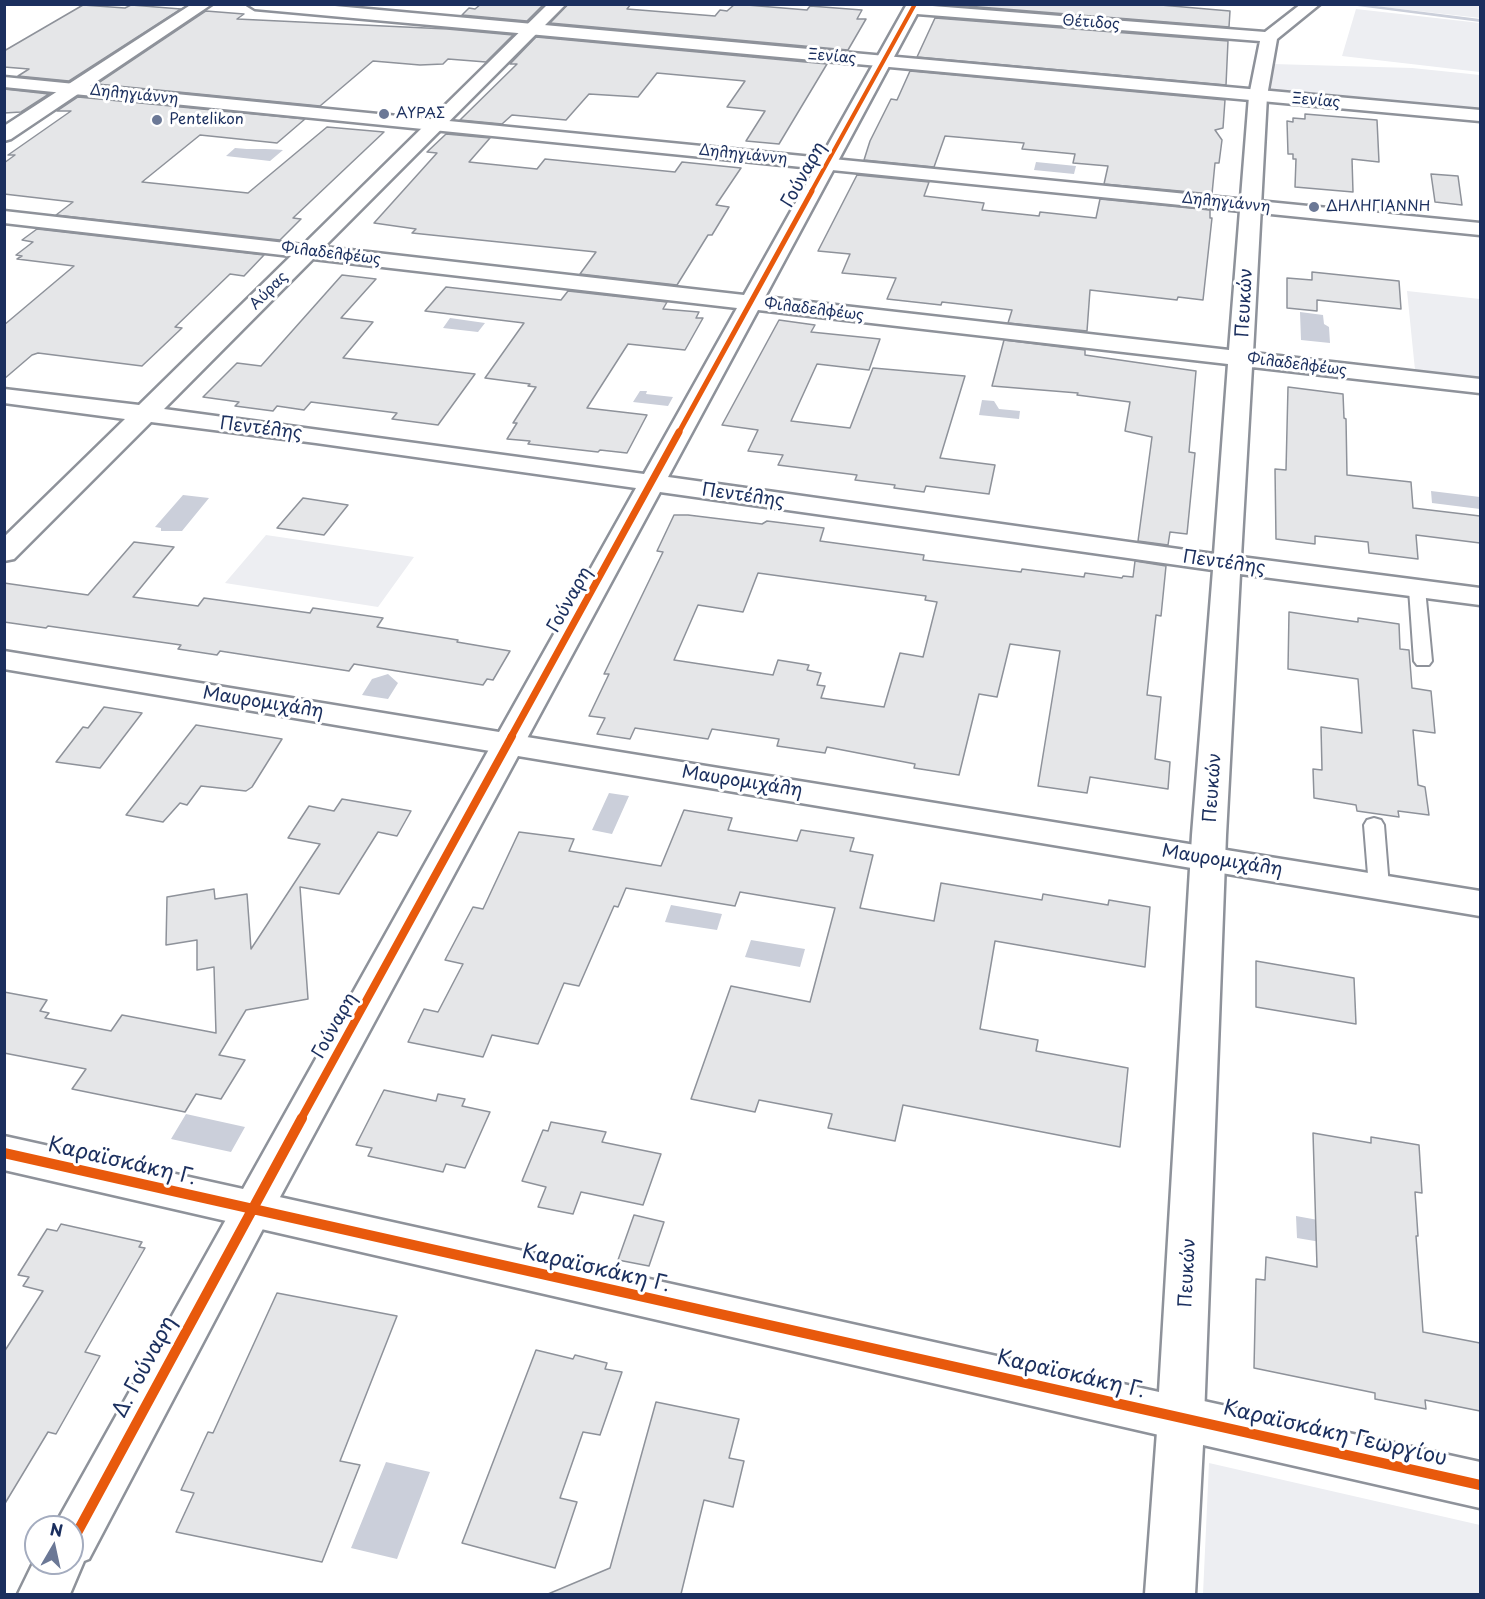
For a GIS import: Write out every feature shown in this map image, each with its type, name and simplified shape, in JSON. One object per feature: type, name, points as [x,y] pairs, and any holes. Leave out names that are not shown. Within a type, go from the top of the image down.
[{"type":"street","points":[[4,135],[204,4]]},
{"type":"street","name":"Ξενίας","points":[[255,4],[1480,116]]},
{"type":"street","name":"Αύρας","points":[[4,553],[558,4]]},
{"type":"street","points":[[1269,37],[1312,4]]},
{"type":"street","name":"Θέτιδος","points":[[914,7],[1269,37]]},
{"type":"street","name":"Γούναρη","points":[[251,1210],[914,7]]},
{"type":"street","name":"Πευκών","points":[[1170,1594],[1227,564],[1243,359],[1258,96],[1269,37]]},
{"type":"street","name":"Δηληγιάννη","points":[[4,82],[1480,229]]},
{"type":"street","name":"Φιλαδελφέως","points":[[4,217],[1480,386]]},
{"type":"street","name":"Πεντέλης","points":[[4,396],[315,435],[1227,564],[1480,597]]},
{"type":"street","name":"Μαυρομιχάλη","points":[[4,660],[1480,904]]},
{"type":"street","name":"Καραϊσκάκη Γ.","points":[[4,1153],[1181,1418]]},
{"type":"street","name":"Δ. Γούναρη","points":[[84,1520],[251,1210]]},
{"type":"street","name":"Καραϊσκάκη Γεωργίου","points":[[1181,1418],[1480,1485]]},
{"type":"street","points":[[44,1594],[54,1575]]},
{"type":"lane","points":[[1417,589],[1423,661]]},
{"type":"lane","points":[[1374,825],[1379,887]]},
{"type":"shaded area","points":[[1364,5],[1480,5],[1480,18]]},
{"type":"shaded area","points":[[1356,9],[1480,23],[1480,72],[1342,56]]},
{"type":"shaded area","points":[[1273,64],[1412,68],[1480,75],[1480,109],[1271,91]]},
{"type":"shaded area","points":[[235,148],[283,150],[270,161],[226,156]]},
{"type":"shaded area","points":[[1036,162],[1076,166],[1074,174],[1034,170]]},
{"type":"shaded area","points":[[1407,291],[1480,299],[1480,378],[1415,370]]},
{"type":"shaded area","points":[[1300,312],[1323,315],[1324,324],[1329,327],[1330,343],[1301,340]]},
{"type":"shaded area","points":[[450,318],[485,323],[478,332],[443,328]]},
{"type":"shaded area","points":[[640,391],[647,391],[646,394],[673,397],[668,406],[633,402]]},
{"type":"shaded area","points":[[982,400],[994,401],[999,409],[1020,411],[1019,419],[979,415]]},
{"type":"shaded area","points":[[1431,491],[1480,497],[1480,509],[1432,503]]},
{"type":"shaded area","points":[[183,495],[209,498],[182,531],[161,531],[161,528],[155,527]]},
{"type":"shaded area","points":[[266,535],[414,557],[378,607],[225,583]]},
{"type":"shaded area","points":[[388,674],[398,683],[388,699],[362,695],[372,679]]},
{"type":"shaded area","points":[[609,793],[629,796],[612,834],[592,830]]},
{"type":"shaded area","points":[[671,905],[722,914],[717,930],[665,922]]},
{"type":"shaded area","points":[[751,940],[805,949],[800,967],[745,957]]},
{"type":"shaded area","points":[[186,1114],[245,1127],[231,1152],[171,1139]]},
{"type":"shaded area","points":[[1296,1216],[1373,1230],[1374,1251],[1297,1238]]},
{"type":"shaded area","points":[[386,1462],[430,1472],[397,1559],[351,1548]]},
{"type":"shaded area","points":[[1209,1463],[1480,1525],[1480,1594],[1203,1594]]},
{"type":"building","points":[[481,4],[544,4],[527,21],[462,15],[469,8],[475,9]]},
{"type":"building","points":[[568,4],[631,4],[627,9],[715,16],[720,10],[727,11],[735,4],[807,10],[810,6],[862,10],[857,19],[866,19],[848,50],[550,23]]},
{"type":"building","points":[[942,4],[1149,4],[1230,11],[1229,27]]},
{"type":"building","points":[[83,5],[125,8],[131,5],[181,9],[69,81],[18,76],[29,69],[4,67],[4,51]]},
{"type":"building","points":[[206,11],[244,14],[237,19],[447,29],[513,35],[486,62],[448,59],[443,64],[420,65],[373,61],[320,106],[97,84]]},
{"type":"building","points":[[935,18],[1228,41],[1226,85],[917,57]]},
{"type":"building","points":[[536,37],[827,64],[779,144],[746,141],[765,111],[727,107],[745,81],[657,73],[638,97],[589,94],[566,120],[512,115],[502,124],[460,120],[517,64],[510,64]]},
{"type":"building","points":[[910,71],[1225,100],[1223,128],[1215,130],[1222,140],[1219,163],[1215,163],[1212,194],[1104,184],[1108,166],[1073,163],[1075,154],[1022,149],[1024,143],[945,136],[934,167],[864,160],[870,141],[891,99],[897,100]]},
{"type":"building","points":[[4,89],[49,94],[21,112],[4,113]]},
{"type":"building","points":[[78,97],[305,119],[277,143],[200,135],[142,182],[248,193],[327,127],[384,132],[293,218],[301,219],[280,240],[56,215],[73,202],[4,194],[4,163],[15,155],[8,155],[71,111],[57,111]]},
{"type":"building","points":[[1305,114],[1377,120],[1379,162],[1352,159],[1353,192],[1295,187],[1296,159],[1293,159],[1293,154],[1288,154],[1287,121],[1293,122],[1293,118],[1305,119]]},
{"type":"building","points":[[446,134],[490,138],[469,162],[537,169],[545,159],[675,172],[682,162],[741,168],[716,205],[729,207],[712,235],[708,235],[677,285],[580,274],[596,252],[412,233],[416,229],[374,223],[437,153],[427,152]]},
{"type":"building","points":[[1431,174],[1458,176],[1462,205],[1435,202]]},
{"type":"building","points":[[857,175],[929,182],[924,196],[984,203],[982,210],[1039,216],[1040,212],[1096,218],[1100,199],[1210,210],[1210,218],[1212,218],[1203,300],[1178,297],[1177,300],[1090,290],[1087,331],[1008,323],[1012,310],[942,302],[941,305],[887,299],[896,278],[842,273],[850,254],[818,251]]},
{"type":"building","points":[[37,229],[264,255],[244,276],[230,274],[175,327],[182,328],[142,366],[38,353],[32,355],[4,379],[4,325],[74,266],[17,259],[22,256],[16,255],[33,242],[22,240]]},
{"type":"building","points":[[1312,272],[1399,281],[1401,309],[1317,300],[1317,311],[1287,308],[1287,278],[1312,280]]},
{"type":"building","points":[[342,275],[376,279],[341,318],[373,322],[343,358],[475,374],[438,425],[392,419],[397,413],[311,402],[304,410],[277,406],[273,411],[235,406],[239,402],[203,397],[237,363],[261,366]]},
{"type":"building","points":[[446,287],[561,300],[568,291],[667,302],[663,309],[699,312],[696,318],[703,318],[685,350],[628,344],[587,408],[647,415],[627,453],[528,444],[530,441],[507,439],[517,423],[513,423],[536,387],[528,386],[530,384],[485,378],[524,323],[425,311]]},
{"type":"building","points":[[779,320],[815,325],[811,332],[880,339],[869,370],[817,364],[791,421],[850,428],[873,368],[965,376],[940,458],[995,465],[989,494],[926,486],[924,492],[894,488],[895,485],[855,480],[857,475],[778,465],[783,455],[748,451],[758,430],[722,425]]},
{"type":"building","points":[[1004,340],[1085,350],[1085,355],[1196,371],[1189,452],[1195,453],[1187,534],[1170,532],[1168,545],[1138,541],[1152,437],[1125,431],[1130,402],[1077,395],[1078,393],[992,386]]},
{"type":"building","points":[[1288,387],[1343,394],[1347,475],[1411,482],[1413,508],[1480,516],[1480,543],[1416,535],[1418,559],[1369,553],[1368,542],[1315,536],[1315,544],[1276,539],[1275,469],[1286,470]]},
{"type":"building","points":[[303,498],[348,505],[324,535],[277,528]]},
{"type":"building","points":[[674,515],[688,515],[762,524],[767,521],[824,528],[820,541],[924,555],[923,560],[1021,572],[1022,569],[1084,577],[1085,573],[1122,578],[1123,576],[1133,577],[1135,561],[1166,566],[1161,616],[1156,615],[1147,695],[1161,697],[1155,759],[1170,762],[1168,789],[1090,777],[1087,793],[1038,786],[1060,651],[1010,644],[997,697],[979,694],[959,775],[914,768],[915,764],[827,747],[825,753],[777,746],[779,739],[712,729],[708,739],[635,728],[630,739],[597,734],[605,718],[589,716],[609,674],[604,674],[663,552],[657,551]],"holes":[[[758,573],[926,596],[925,600],[937,602],[923,657],[900,653],[884,707],[821,698],[825,686],[817,685],[821,673],[807,670],[809,665],[778,660],[773,675],[674,660],[698,605],[743,612]]]},
{"type":"building","points":[[134,542],[174,547],[133,597],[198,606],[204,598],[310,613],[313,608],[383,618],[377,627],[510,651],[493,680],[487,679],[483,685],[354,664],[349,671],[220,651],[217,655],[178,649],[181,645],[4,622],[4,583],[88,595]]},
{"type":"building","points":[[1289,612],[1358,622],[1358,618],[1399,624],[1400,649],[1409,650],[1412,688],[1431,691],[1435,733],[1413,730],[1418,785],[1425,787],[1429,815],[1398,811],[1399,817],[1357,811],[1356,805],[1314,798],[1313,769],[1322,770],[1321,727],[1362,733],[1358,679],[1288,669]]},
{"type":"building","points":[[104,707],[142,713],[100,768],[56,762],[83,727],[88,728]]},
{"type":"building","points":[[196,725],[282,739],[252,787],[246,791],[201,786],[187,805],[180,803],[163,822],[126,815]]},
{"type":"building","points":[[342,799],[411,811],[397,836],[378,832],[339,894],[300,887],[308,999],[246,1010],[219,1055],[245,1060],[221,1099],[196,1094],[185,1112],[72,1089],[86,1069],[4,1053],[4,992],[47,1000],[40,1011],[49,1013],[45,1018],[111,1031],[122,1015],[216,1033],[214,967],[197,970],[197,940],[166,945],[167,897],[214,889],[215,899],[247,894],[251,949],[320,844],[288,838],[309,806],[334,811]]},
{"type":"building","points":[[684,810],[732,818],[728,830],[797,841],[801,830],[854,838],[850,851],[873,855],[860,908],[934,921],[941,883],[1042,900],[1043,894],[1108,905],[1109,900],[1150,907],[1145,967],[995,941],[980,1029],[1038,1040],[1036,1051],[1128,1068],[1120,1147],[903,1105],[895,1141],[828,1128],[832,1114],[759,1100],[755,1112],[691,1099],[731,986],[810,1002],[835,908],[740,892],[735,906],[626,888],[618,907],[614,906],[579,986],[564,983],[538,1044],[492,1035],[483,1057],[408,1042],[424,1009],[438,1012],[463,964],[445,960],[473,907],[483,909],[519,832],[574,839],[569,851],[661,866]]},
{"type":"building","points":[[1256,961],[1354,978],[1356,1024],[1256,1007]]},
{"type":"building","points":[[384,1090],[436,1101],[438,1094],[465,1099],[462,1106],[490,1112],[465,1168],[446,1164],[443,1172],[368,1156],[372,1148],[356,1145]]},
{"type":"building","points":[[551,1122],[606,1132],[602,1142],[661,1154],[643,1205],[581,1192],[573,1214],[538,1207],[546,1187],[522,1181],[543,1130],[548,1131]]},
{"type":"building","points":[[1313,1133],[1371,1143],[1371,1137],[1419,1145],[1422,1193],[1415,1192],[1423,1332],[1480,1343],[1480,1411],[1425,1400],[1426,1409],[1375,1399],[1375,1393],[1254,1368],[1256,1279],[1265,1280],[1266,1257],[1317,1267]]},
{"type":"building","points":[[634,1215],[664,1222],[649,1266],[618,1260]]},
{"type":"building","points":[[61,1224],[142,1242],[139,1247],[145,1248],[85,1352],[100,1356],[56,1434],[48,1432],[4,1505],[4,1352],[43,1291],[23,1286],[29,1277],[18,1275],[47,1229],[57,1231]]},
{"type":"building","points":[[277,1293],[397,1316],[340,1461],[360,1465],[322,1562],[176,1532],[194,1493],[181,1490],[208,1432],[213,1433]]},
{"type":"building","points":[[536,1350],[573,1359],[575,1355],[607,1363],[605,1369],[622,1372],[600,1435],[583,1432],[560,1498],[577,1502],[555,1568],[462,1543]]},
{"type":"building","points":[[656,1402],[739,1419],[729,1458],[744,1461],[733,1507],[704,1500],[681,1594],[548,1594],[610,1568]]},
{"type":"waterway","points":[[1344,4],[1480,21]]},
{"type":"cycle path","points":[[84,1520],[251,1210],[915,4]]},
{"type":"cycle path","points":[[4,1153],[1480,1485]]},
{"type":"place","name":"ΑΥΡΑΣ","points":[[384,114]]},
{"type":"place","name":"Pentelikon","points":[[157,120]]},
{"type":"place","name":"ΔΗΛΗΓΙΑΝΝΗ","points":[[1314,207]]}]
